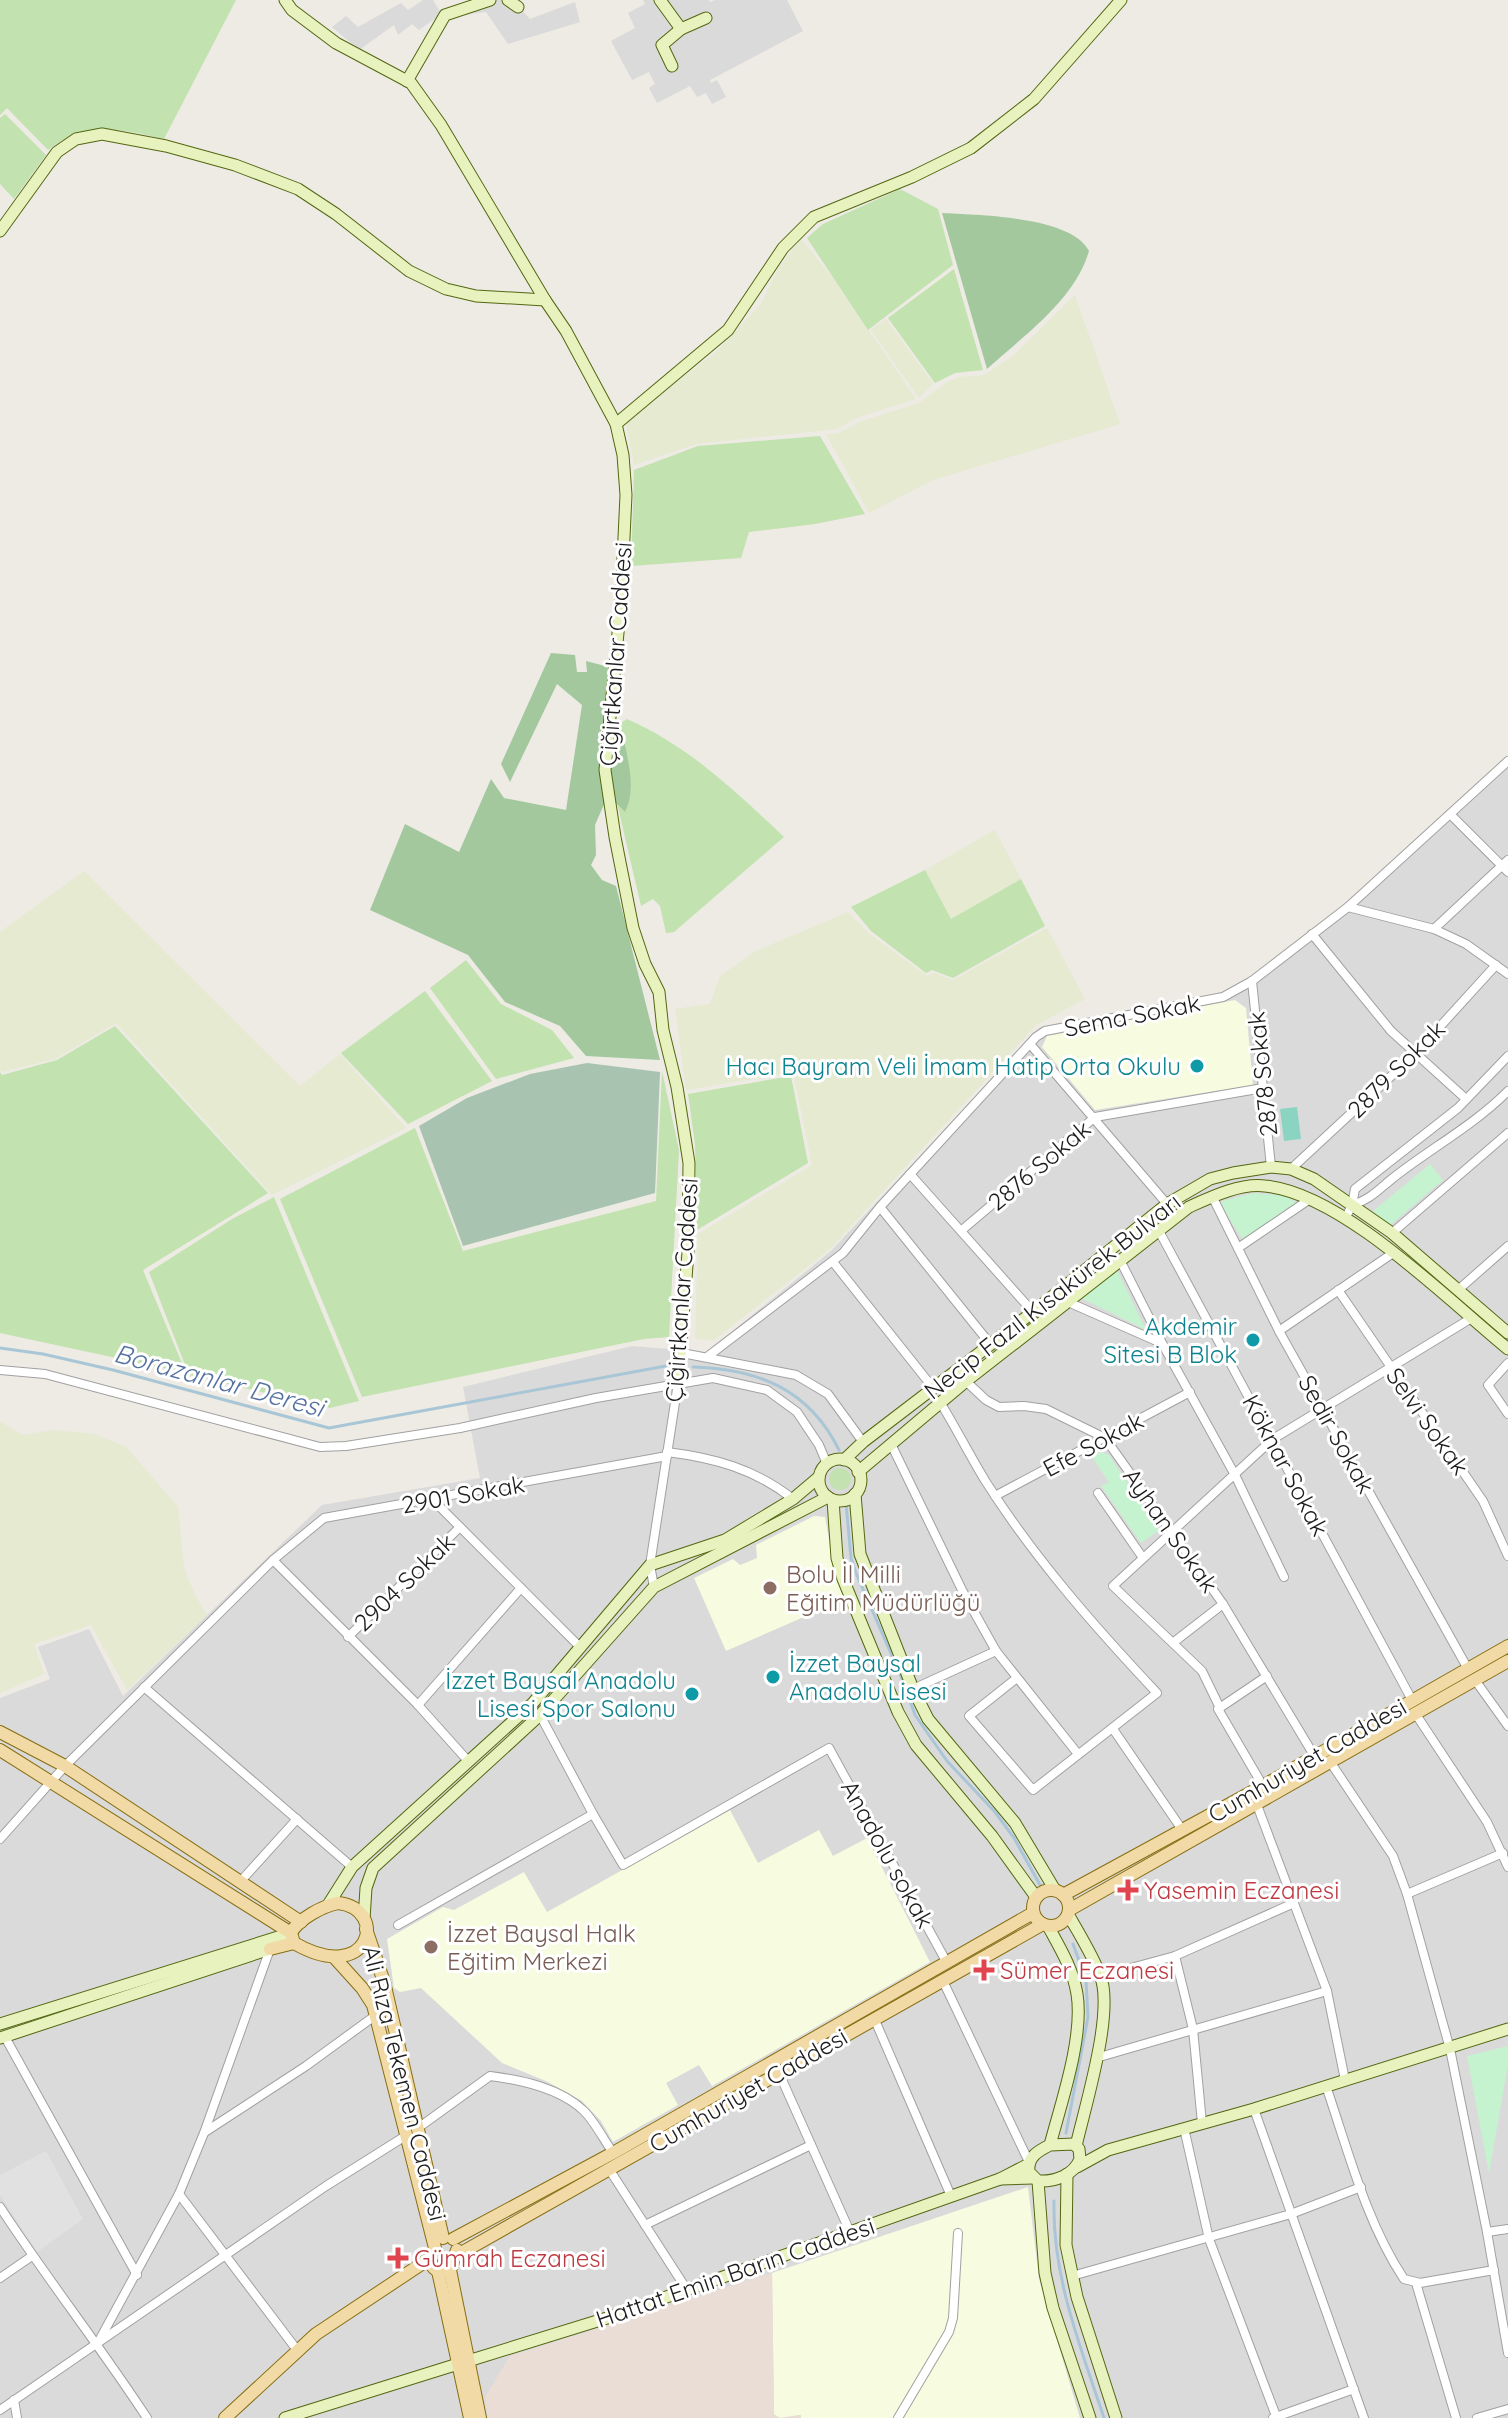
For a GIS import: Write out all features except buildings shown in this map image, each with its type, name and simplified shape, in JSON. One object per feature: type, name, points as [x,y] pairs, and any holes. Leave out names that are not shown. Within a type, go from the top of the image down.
[{"type":"main road","name":"Çiğirtkanlar Caddesi","points":[[285,0],[292,10],[336,43],[407,81],[441,125],[566,331],[616,424],[623,455],[626,495],[621,601],[605,770],[633,928],[645,964],[659,992],[663,1030],[677,1087],[689,1163],[688,1252],[678,1383]]},
{"type":"main road","points":[[407,81],[445,15],[490,0]]},
{"type":"main road","points":[[660,0],[681,29]]},
{"type":"main road","points":[[616,424],[728,330],[783,248],[814,217],[912,177],[971,148],[1034,99],[1121,0]]},
{"type":"main road","points":[[672,66],[662,45],[681,29],[706,18]]},
{"type":"main road","points":[[0,231],[57,152],[76,139],[102,134],[166,146],[235,165],[298,189],[336,214],[409,271],[446,289],[476,296],[545,300]]},
{"type":"main road","name":"Necip Fazıl Kısakürek Bulvarı","points":[[844,1460],[1167,1204],[1210,1179],[1271,1167],[1291,1169],[1314,1179],[1392,1233],[1508,1333]]},
{"type":"main road","name":"Necip Fazıl Kısakürek Bulvarı","points":[[858,1472],[940,1402],[1189,1207],[1212,1196],[1262,1185],[1298,1192],[1345,1219],[1393,1253],[1508,1349]]},
{"type":"main road","points":[[2,2038],[270,1949],[293,1938],[301,1922],[328,1905],[352,1867],[533,1703],[650,1565],[725,1540],[793,1499],[819,1477],[827,1464],[844,1460],[858,1472],[860,1483],[855,1494],[860,1554],[913,1689],[928,1719],[1015,1823],[1059,1893],[1068,1902],[1068,1912],[1101,1976],[1103,2012],[1077,2148],[1080,2159],[1072,2170],[1066,2245],[1077,2297],[1116,2418]]},
{"type":"main road","points":[[819,1477],[821,1489],[831,1499],[837,1558],[843,1579],[898,1712],[916,1745],[992,1836],[1036,1897]]},
{"type":"main road","points":[[0,1750],[293,1938],[334,1957],[345,1957],[360,1949],[364,1941],[366,1888],[373,1868],[540,1715],[654,1587],[831,1499],[846,1500],[855,1494]]},
{"type":"main road","name":"Cumhuriyet Caddesi","points":[[1059,1893],[1183,1831],[1414,1706],[1472,1674],[1508,1646]]},
{"type":"main road","name":"Cumhuriyet Caddesi","points":[[1472,1674],[1508,1661]]},
{"type":"main road","name":"Cumhuriyet Caddesi","points":[[1068,1912],[1331,1763],[1414,1706]]},
{"type":"main road","points":[[0,1732],[65,1766],[301,1922]]},
{"type":"main road","points":[[1050,2145],[1078,2015],[1077,1996],[1073,1976],[1046,1925],[1033,1913],[1033,1905],[1043,1891],[1059,1893]]},
{"type":"main road","points":[[328,1905],[347,1904],[356,1908],[365,1924]]},
{"type":"main road","points":[[1046,1925],[1060,1924],[1068,1912]]},
{"type":"main road","name":"Cumhuriyet Caddesi","points":[[225,2418],[316,2334],[441,2246],[613,2153],[1033,1913]]},
{"type":"main road","name":"Ali Rıza Tekemen Caddesi","points":[[365,1924],[384,1982],[412,2132]]},
{"type":"main road","name":"Cumhuriyet Caddesi","points":[[454,2257],[874,2018],[1046,1925]]},
{"type":"main road","points":[[0,2024],[293,1938]]},
{"type":"main road","name":"Ali Rıza Tekemen Caddesi","points":[[334,1957],[362,1988],[376,2015],[412,2132],[441,2246]]},
{"type":"main road","points":[[1000,2179],[1046,2181],[1108,2150],[1254,2109],[1508,2029]]},
{"type":"main road","points":[[1000,2179],[1029,2163],[1035,2153],[1050,2145],[1069,2143],[1077,2148],[1108,2150]]},
{"type":"main road","points":[[1029,2163],[1036,2180],[1045,2273],[1053,2308],[1090,2418]]},
{"type":"main road","name":"Hattat Emin Barın Caddesi","points":[[285,2418],[687,2290],[1000,2179]]},
{"type":"main road","points":[[444,2271],[432,2267],[441,2246],[458,2247],[444,2271],[463,2363],[470,2418]]},
{"type":"main road","points":[[463,2363],[480,2418]]},
{"type":"street","name":"Sema Sokak","points":[[707,1357],[833,1262],[910,1174],[1045,1031],[1223,997],[1252,981],[1348,907],[1508,761]]},
{"type":"street","points":[[1434,929],[1506,866],[1450,814]]},
{"type":"street","points":[[1348,907],[1434,929],[1466,944],[1508,974]]},
{"type":"street","points":[[1312,934],[1381,1019],[1466,1099]]},
{"type":"street","name":"2879 Sokak","points":[[1291,1169],[1415,1054],[1496,965]]},
{"type":"street","name":"2878 Sokak","points":[[1252,981],[1271,1167]]},
{"type":"street","points":[[1030,1044],[1167,1204]]},
{"type":"street","points":[[1345,1219],[1355,1189],[1466,1099],[1508,1056]]},
{"type":"street","name":"2876 Sokak","points":[[962,1230],[1095,1117],[1263,1088]]},
{"type":"street","points":[[1352,1205],[1368,1200],[1393,1178],[1490,1110],[1508,1091]]},
{"type":"street","points":[[1392,1233],[1508,1133]]},
{"type":"street","points":[[910,1174],[1033,1312]]},
{"type":"street","name":"Sedir Sokak","points":[[1212,1196],[1322,1410],[1472,1674],[1508,1726]]},
{"type":"street","points":[[1238,1248],[1310,1199]]},
{"type":"street","points":[[880,1207],[991,1345]]},
{"type":"street","name":"Köknar Sokak","points":[[1159,1231],[1414,1706],[1487,1822],[1508,1867]]},
{"type":"street","points":[[1458,1290],[1508,1246]]},
{"type":"street","points":[[1279,1331],[1393,1253]]},
{"type":"street","points":[[1120,1260],[1235,1475],[1284,1577]]},
{"type":"street","points":[[833,1262],[934,1389]]},
{"type":"street","name":"Selvi Sokak","points":[[1338,1290],[1483,1501],[1508,1556]]},
{"type":"street","points":[[1068,1302],[1162,1343]]},
{"type":"street","points":[[1263,1786],[1218,1709],[1202,1671],[1113,1586],[1273,1439],[1470,1319]]},
{"type":"street","points":[[682,1353],[796,1375],[828,1394],[863,1442]]},
{"type":"street","points":[[1508,1363],[1488,1385],[1508,1414]]},
{"type":"street","points":[[0,1370],[45,1374],[320,1447],[346,1446],[460,1428],[713,1378],[767,1390],[797,1412],[819,1445],[827,1464]]},
{"type":"street","name":"Ayhan Sokak","points":[[956,1372],[986,1400],[999,1407],[1046,1409],[1105,1438],[1223,1604],[1315,1757]]},
{"type":"street","name":"Çiğirtkanlar Caddesi","points":[[654,1587],[650,1565],[678,1383]]},
{"type":"street","name":"Efe Sokak","points":[[995,1496],[1190,1392]]},
{"type":"street","points":[[940,1402],[995,1496],[1092,1623],[1157,1693],[1033,1790],[969,1716],[1017,1678]]},
{"type":"street","points":[[891,1444],[963,1592],[996,1651],[1078,1754]]},
{"type":"street","name":"2901 Sokak","points":[[0,1839],[65,1766],[144,1687],[273,1560],[324,1518],[434,1501],[667,1454],[719,1460],[739,1467],[777,1486],[793,1499]]},
{"type":"street","points":[[1098,1493],[1143,1558]]},
{"type":"street","points":[[434,1501],[581,1648]]},
{"type":"street","name":"2904 Sokak","points":[[348,1637],[460,1527]]},
{"type":"street","points":[[273,1560],[418,1705],[469,1762]]},
{"type":"street","points":[[418,1705],[521,1588]]},
{"type":"street","points":[[1174,1642],[1223,1604]]},
{"type":"street","points":[[913,1689],[996,1651]]},
{"type":"street","points":[[1220,1708],[1267,1676]]},
{"type":"street","points":[[144,1687],[352,1867]]},
{"type":"street","points":[[398,1925],[593,1814],[540,1715]]},
{"type":"street","points":[[1113,1729],[1183,1831]]},
{"type":"street","name":"Anadolu sokak","points":[[593,1814],[623,1865],[829,1748],[946,1961]]},
{"type":"street","points":[[1331,1763],[1393,1856],[1407,1894],[1450,2049],[1508,2353]]},
{"type":"street","points":[[1257,1805],[1327,1991],[1345,2080]]},
{"type":"street","points":[[240,1882],[297,1819]]},
{"type":"street","points":[[1407,1894],[1503,1853]]},
{"type":"street","points":[[1101,1976],[1175,1956],[1294,1903]]},
{"type":"street","points":[[98,2344],[179,2194],[270,1949]]},
{"type":"street","points":[[1175,1956],[1193,2029],[1202,2123]]},
{"type":"street","points":[[943,1981],[1029,2163]]},
{"type":"street","points":[[1096,2058],[1327,1991]]},
{"type":"street","points":[[204,2133],[306,2066],[376,2015]]},
{"type":"street","points":[[874,2018],[951,2196]]},
{"type":"street","points":[[2,2038],[137,2275]]},
{"type":"street","points":[[779,2073],[850,2232]]},
{"type":"street","points":[[0,2410],[490,2076],[520,2080],[561,2096],[584,2112],[613,2153]]},
{"type":"street","points":[[1326,2086],[1361,2187],[1390,2258],[1404,2279],[1416,2283],[1494,2270]]},
{"type":"street","points":[[1254,2109],[1364,2418]]},
{"type":"street","points":[[1184,2128],[1209,2239],[1275,2417],[1354,2389]]},
{"type":"street","points":[[645,2225],[811,2145]]},
{"type":"street","points":[[609,2169],[687,2290]]},
{"type":"street","points":[[1072,2276],[1291,2214],[1361,2187]]},
{"type":"street","points":[[179,2194],[297,2350]]},
{"type":"street","points":[[0,2207],[147,2418]]},
{"type":"street","points":[[1487,2232],[1508,2229]]},
{"type":"street","points":[[898,2418],[949,2332],[953,2318],[958,2233]]},
{"type":"street","points":[[0,2278],[32,2256]]},
{"type":"street","points":[[1416,2283],[1456,2418]]},
{"type":"street","points":[[14,2400],[17,2418]]},
{"type":"street","points":[[1477,2418],[1508,2409]]},
{"type":"shaded area","points":[[423,0],[433,0],[441,13],[478,0],[513,0],[530,19],[575,2],[580,22],[508,44],[486,12],[436,18],[419,30],[412,24],[398,35],[394,25],[359,50],[332,27],[346,16],[358,27],[401,3],[408,10]]},
{"type":"shaded area","points":[[643,0],[787,0],[803,31],[710,80],[711,83],[717,80],[726,97],[712,104],[706,93],[697,97],[690,86],[657,103],[649,88],[655,84],[649,72],[632,80],[611,41],[635,28],[628,13],[645,4]]},
{"type":"shaded area","points":[[801,239],[832,277],[916,399],[859,417],[836,429],[696,444],[634,465],[626,422],[717,351],[761,304],[778,269]]},
{"type":"shaded area","points":[[1075,295],[1120,424],[933,480],[869,513],[826,434],[837,434],[862,421],[919,403],[947,382],[960,377],[984,375],[1014,355]]},
{"type":"shaded area","points":[[886,319],[933,384],[919,398],[871,330]]},
{"type":"shaded area","points":[[1508,758],[1508,2418],[0,2418],[0,1698],[50,1679],[38,1647],[89,1629],[123,1696],[322,1505],[480,1478],[463,1387],[632,1346],[707,1352],[831,1251],[1040,1027],[1230,992],[1349,905]]},
{"type":"shaded area","points":[[995,830],[1021,879],[951,919],[925,870]]},
{"type":"shaded area","points":[[84,871],[300,1086],[340,1054],[406,1128],[272,1195],[116,1023],[55,1059],[2,1072],[0,932]]},
{"type":"shaded area","points":[[848,912],[868,933],[927,976],[934,973],[953,980],[1047,928],[1085,999],[1036,1025],[830,1249],[714,1340],[695,1339],[698,1234],[812,1165],[793,1072],[686,1090],[675,1009],[710,1004],[720,976],[756,951]]},
{"type":"shaded area","points":[[1235,1000],[1246,1008],[1253,1085],[1095,1110],[1042,1047],[1047,1036]]},
{"type":"shaded area","points":[[587,1063],[660,1072],[655,1193],[463,1246],[419,1126],[467,1098],[530,1074]]},
{"type":"shaded area","points":[[0,1421],[22,1435],[54,1430],[94,1434],[126,1447],[178,1507],[184,1568],[207,1615],[127,1690],[91,1625],[34,1644],[44,1674],[0,1693]]},
{"type":"shaded area","name":"Bolu İl Milli Eğitim Müdürlüğü","points":[[814,1516],[825,1517],[835,1573],[845,1599],[726,1651],[694,1578],[733,1559],[740,1565],[757,1558],[756,1545]]},
{"type":"shaded area","points":[[730,1810],[758,1863],[819,1830],[833,1856],[867,1838],[930,1962],[712,2086],[699,2065],[666,2083],[678,2105],[613,2142],[601,2121],[582,2101],[548,2082],[502,2063],[421,1988],[400,1992],[394,1988],[387,1939],[443,1907],[454,1910],[524,1872],[547,1912]]},
{"type":"shaded area","points":[[46,2151],[83,2219],[37,2252],[0,2195],[0,2175]]},
{"type":"shaded area","points":[[1028,2187],[1039,2279],[1080,2418],[801,2418],[800,2415],[780,2418],[774,2415],[772,2273]]},
{"type":"shaded area","points":[[772,2273],[774,2414],[780,2418],[488,2418],[485,2397],[510,2356]]},
{"type":"green space","points":[[0,0],[236,0],[164,139],[118,130],[90,131],[76,134],[48,150],[7,108],[0,115]]},
{"type":"green space","points":[[5,114],[46,155],[14,199],[0,184],[0,118]]},
{"type":"green space","points":[[900,189],[938,209],[953,265],[868,330],[807,238],[823,224]]},
{"type":"green space","points":[[942,213],[1044,224],[1079,239],[1089,251],[1082,269],[1060,301],[987,369]]},
{"type":"green space","points":[[954,269],[983,370],[955,373],[935,383],[888,318]]},
{"type":"green space","points":[[820,436],[865,514],[749,532],[741,558],[631,566],[634,470],[698,446]]},
{"type":"green space","points":[[551,653],[575,655],[577,672],[587,672],[586,661],[609,667],[602,737],[622,729],[631,793],[625,812],[608,795],[595,825],[596,855],[591,865],[602,880],[616,886],[660,1060],[586,1056],[560,1026],[505,1002],[468,955],[370,910],[405,824],[459,852],[491,779],[504,798],[566,810],[582,705],[557,684],[510,782],[501,764]]},
{"type":"green space","points":[[627,719],[691,756],[784,837],[674,932],[666,933],[660,906],[653,899],[641,906],[617,803],[624,811],[631,792],[626,762],[613,733],[614,727]]},
{"type":"green space","points":[[925,870],[951,919],[1021,879],[1045,926],[953,978],[932,970],[926,973],[871,931],[851,907]]},
{"type":"green space","points":[[466,960],[501,1004],[552,1030],[574,1058],[496,1079],[430,988]]},
{"type":"green space","points":[[425,991],[492,1081],[408,1124],[341,1053]]},
{"type":"green space","points":[[115,1026],[268,1193],[143,1270],[186,1373],[0,1333],[0,1072],[2,1075],[57,1060]]},
{"type":"green space","points":[[662,1071],[679,1150],[669,1337],[644,1339],[362,1397],[280,1199],[415,1128],[463,1251],[656,1201]]},
{"type":"green space","points":[[791,1076],[808,1163],[697,1230],[695,1144],[688,1094]]},
{"type":"green space","points":[[1297,1107],[1301,1139],[1284,1141],[1280,1109]]},
{"type":"green space","points":[[1430,1164],[1443,1180],[1388,1227],[1373,1211]]},
{"type":"green space","points":[[1254,1193],[1285,1196],[1297,1203],[1243,1240],[1219,1202]]},
{"type":"green space","points":[[274,1197],[359,1401],[330,1408],[189,1375],[149,1272],[232,1219]]},
{"type":"green space","points":[[1117,1270],[1146,1330],[1081,1298]]},
{"type":"green space","points":[[1089,1453],[1109,1455],[1159,1530],[1141,1543],[1101,1486],[1109,1482]]},
{"type":"green space","points":[[840,1468],[848,1471],[851,1479],[848,1487],[840,1490],[832,1487],[829,1479],[832,1471]]},
{"type":"green space","points":[[1508,2046],[1508,2064],[1489,2173],[1467,2056]]},
{"type":"waterway","name":"Borazanlar Deresi","points":[[0,1348],[113,1370],[329,1428],[666,1366]]},
{"type":"waterway","name":"Borazanlar Deresi","points":[[693,1367],[739,1372],[779,1386],[813,1412],[839,1450]]},
{"type":"waterway","name":"Borazanlar Deresi","points":[[846,1503],[851,1558],[915,1715],[947,1761],[995,1812],[1014,1838],[1040,1885]]},
{"type":"waterway","name":"Borazanlar Deresi","points":[[1066,2133],[1088,2017],[1086,1980],[1073,1944]]},
{"type":"waterway","name":"Borazanlar Deresi","points":[[1054,2201],[1063,2285],[1104,2418]]},
{"type":"place","name":"Hacı Bayram Veli İmam Hatip Orta Okulu","points":[[1197,1066]]},
{"type":"place","name":"Akdemir Sitesi B Blok","points":[[1253,1340]]},
{"type":"place","name":"Bolu İl Milli Eğitim Müdürlüğü","points":[[770,1588]]},
{"type":"place","name":"İzzet Baysal Anadolu Lisesi","points":[[773,1677]]},
{"type":"place","name":"İzzet Baysal Anadolu Lisesi Spor Salonu","points":[[692,1694]]},
{"type":"place","name":"Yasemin Eczanesi","points":[[1128,1890]]},
{"type":"place","name":"İzzet Baysal Halk Eğitim Merkezi","points":[[431,1947]]},
{"type":"place","name":"Sümer Eczanesi","points":[[984,1970]]},
{"type":"place","name":"Gümrah Eczanesi","points":[[398,2258]]}]
